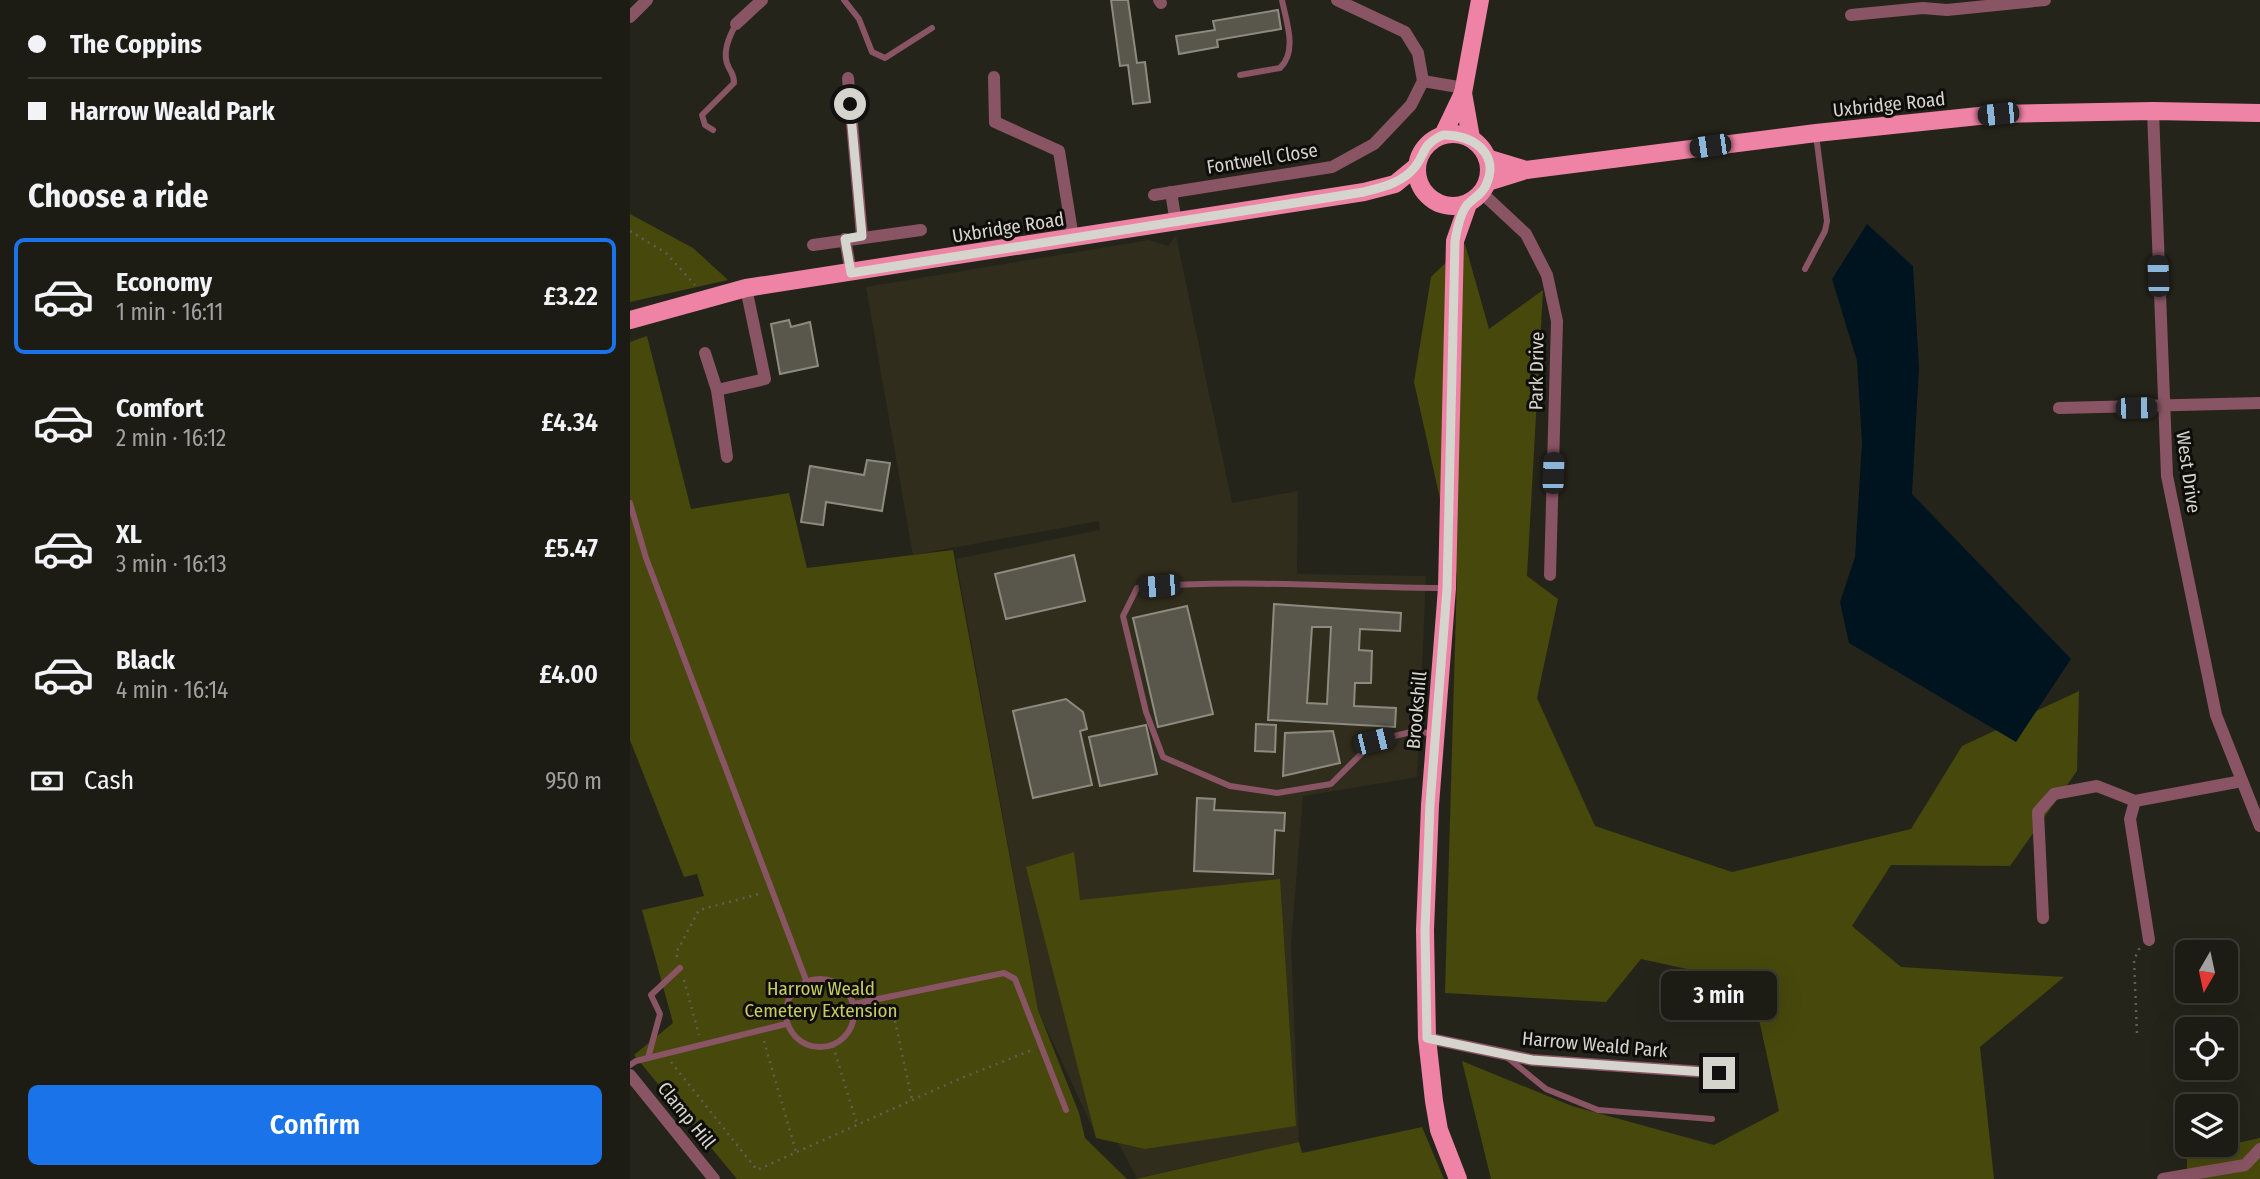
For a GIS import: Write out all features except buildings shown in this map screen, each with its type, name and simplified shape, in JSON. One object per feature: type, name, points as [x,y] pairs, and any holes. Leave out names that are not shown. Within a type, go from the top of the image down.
[{"type":"main road","points":[[1464,90],[1471,138],[1488,158],[1479,193],[1443,205],[1422,191],[1416,176],[1417,166],[1422,149],[1443,135],[1464,90],[1480,0]]},
{"type":"main road","name":"Uxbridge Road","points":[[1479,193],[1525,170],[1816,133],[1998,114],[2153,111],[2260,113]]},
{"type":"main road","points":[[1443,135],[1471,138]]},
{"type":"main road","name":"Uxbridge Road","points":[[1488,158],[1525,170]]},
{"type":"main road","name":"Uxbridge Road","points":[[630,320],[746,288],[1334,198],[1395,184],[1417,166]]},
{"type":"main road","name":"Uxbridge Road","points":[[1395,184],[1422,191]]},
{"type":"main road","name":"Brookshill","points":[[1455,241],[1479,193]]},
{"type":"main road","name":"Brookshill","points":[[1443,205],[1455,241],[1447,589],[1435,733],[1425,930],[1427,1038],[1439,1130],[1458,1179]]},
{"type":"street","points":[[632,11],[647,0]]},
{"type":"street","points":[[736,24],[762,0]]},
{"type":"street","points":[[1337,0],[1405,32],[1418,53],[1423,81],[1464,90]]},
{"type":"street","points":[[1851,15],[1923,8],[1947,10],[2045,0]]},
{"type":"street","points":[[994,77],[995,122],[1059,151],[1073,238]]},
{"type":"street","points":[[848,78],[862,236]]},
{"type":"street","name":"Fontwell Close","points":[[1154,195],[1332,167],[1374,144],[1411,106],[1423,81]]},
{"type":"street","name":"West Drive","points":[[2153,111],[2162,407],[2167,476],[2217,715],[2260,826]]},
{"type":"street","points":[[1171,192],[1176,223]]},
{"type":"street","name":"Park Drive","points":[[1479,193],[1526,234],[1547,275],[1556,321],[1550,575]]},
{"type":"street","points":[[813,245],[862,236],[921,230]]},
{"type":"street","points":[[845,239],[851,273]]},
{"type":"street","points":[[717,390],[765,379],[746,288]]},
{"type":"street","points":[[705,354],[717,390],[727,457]]},
{"type":"street","points":[[2059,408],[2260,402]]},
{"type":"street","points":[[2043,918],[2038,812],[2054,794],[2097,786],[2135,801],[2242,781]]},
{"type":"street","points":[[2135,801],[2130,819],[2149,940]]},
{"type":"street","name":"Harrow Weald Park","points":[[1427,1038],[1532,1060],[1719,1073]]},
{"type":"street","name":"Clamp Hill","points":[[630,1075],[714,1179]]},
{"type":"street","points":[[2163,1179],[2245,1165],[2260,1149]]},
{"type":"lane","points":[[844,0],[859,19],[872,52],[885,58],[932,28]]},
{"type":"lane","points":[[1240,75],[1280,68],[1287,59],[1290,40],[1282,0]]},
{"type":"lane","points":[[713,130],[705,125],[702,115],[734,83],[734,76],[727,65],[726,48],[736,24]]},
{"type":"lane","points":[[1804,269],[1825,231],[1827,221],[1816,133]]},
{"type":"lane","points":[[630,503],[646,558],[806,979]]},
{"type":"lane","points":[[1435,733],[1411,732],[1374,741],[1331,784],[1277,793],[1230,786],[1163,757],[1146,712],[1123,616],[1137,588],[1203,582],[1293,587],[1447,589]]},
{"type":"lane","points":[[648,1058],[660,1014],[652,995],[680,968]]},
{"type":"lane","points":[[854,1004],[1004,973],[1015,979],[1066,1110]]},
{"type":"lane","points":[[806,979],[821,980],[845,988],[854,1004],[853,1023],[841,1044],[815,1046],[803,1041],[786,1024],[788,1000],[806,979]]},
{"type":"lane","points":[[630,1065],[648,1058],[786,1024]]},
{"type":"lane","points":[[1504,1054],[1546,1089],[1572,1102],[1598,1110],[1712,1119]]},
{"type":"path","points":[[630,231],[666,253],[687,273],[704,299]]},
{"type":"path","points":[[702,1044],[676,953],[699,911],[773,890]]},
{"type":"path","points":[[2137,1033],[2134,960],[2137,951],[2149,940]]},
{"type":"path","points":[[890,997],[912,1100]]},
{"type":"path","points":[[761,1030],[796,1152]]},
{"type":"path","points":[[833,1046],[857,1125]]},
{"type":"path","points":[[664,1054],[757,1170],[912,1100],[1042,1046]]},
{"type":"shaded area","points":[[1176,236],[1232,503],[1298,491],[1297,574],[1426,576],[1417,777],[1303,796],[1291,944],[1299,1142],[1137,1178],[1116,1139],[1095,1133],[1038,1010],[956,559],[1100,530],[1099,521],[913,555],[866,287],[1149,240],[1168,246]]},
{"type":"green space","points":[[630,214],[693,248],[728,280],[630,302]]},
{"type":"green space","points":[[1465,244],[1489,329],[1543,290],[1527,576],[1558,599],[1537,698],[1595,826],[1732,872],[1911,829],[1962,746],[2079,691],[2077,771],[2010,866],[1891,865],[1852,926],[1901,967],[2064,977],[1980,1047],[1994,1179],[1491,1179],[1462,1061],[1572,1106],[1714,1145],[1779,1111],[1751,983],[1641,959],[1606,1002],[1445,993],[1457,575],[1414,382],[1431,277]]},
{"type":"green space","name":"Harrow Weald Cemetery Extension","points":[[647,336],[691,509],[789,493],[807,568],[953,550],[1038,1010],[1079,1113],[1085,1138],[1127,1179],[737,1179],[634,1055],[673,1023],[642,910],[704,896],[697,874],[684,877],[630,740],[630,342]]},
{"type":"green space","points":[[1074,852],[1080,900],[1280,879],[1296,1126],[1145,1149],[1096,1138],[1026,867]]},
{"type":"green space","points":[[1422,1127],[1444,1179],[1135,1179],[1299,1142],[1302,1153]]},
{"type":"green space","points":[[2260,1138],[2260,1179],[2187,1179],[2187,1157],[2238,1157],[2238,1143]]},
{"type":"water","points":[[1867,224],[1913,266],[1919,367],[1912,494],[2071,659],[2016,742],[1849,643],[1840,602],[1855,557],[1862,443],[1857,361],[1832,279]]},
{"type":"route","points":[[850,104],[862,236],[845,239],[851,273],[1334,198],[1395,184],[1417,166],[1422,149],[1431,140],[1443,135],[1456,134],[1471,138],[1481,147],[1488,158],[1488,182],[1482,193],[1468,204],[1458,224],[1455,241],[1447,589],[1430,804],[1425,930],[1427,1038],[1532,1060],[1719,1073]]}]
